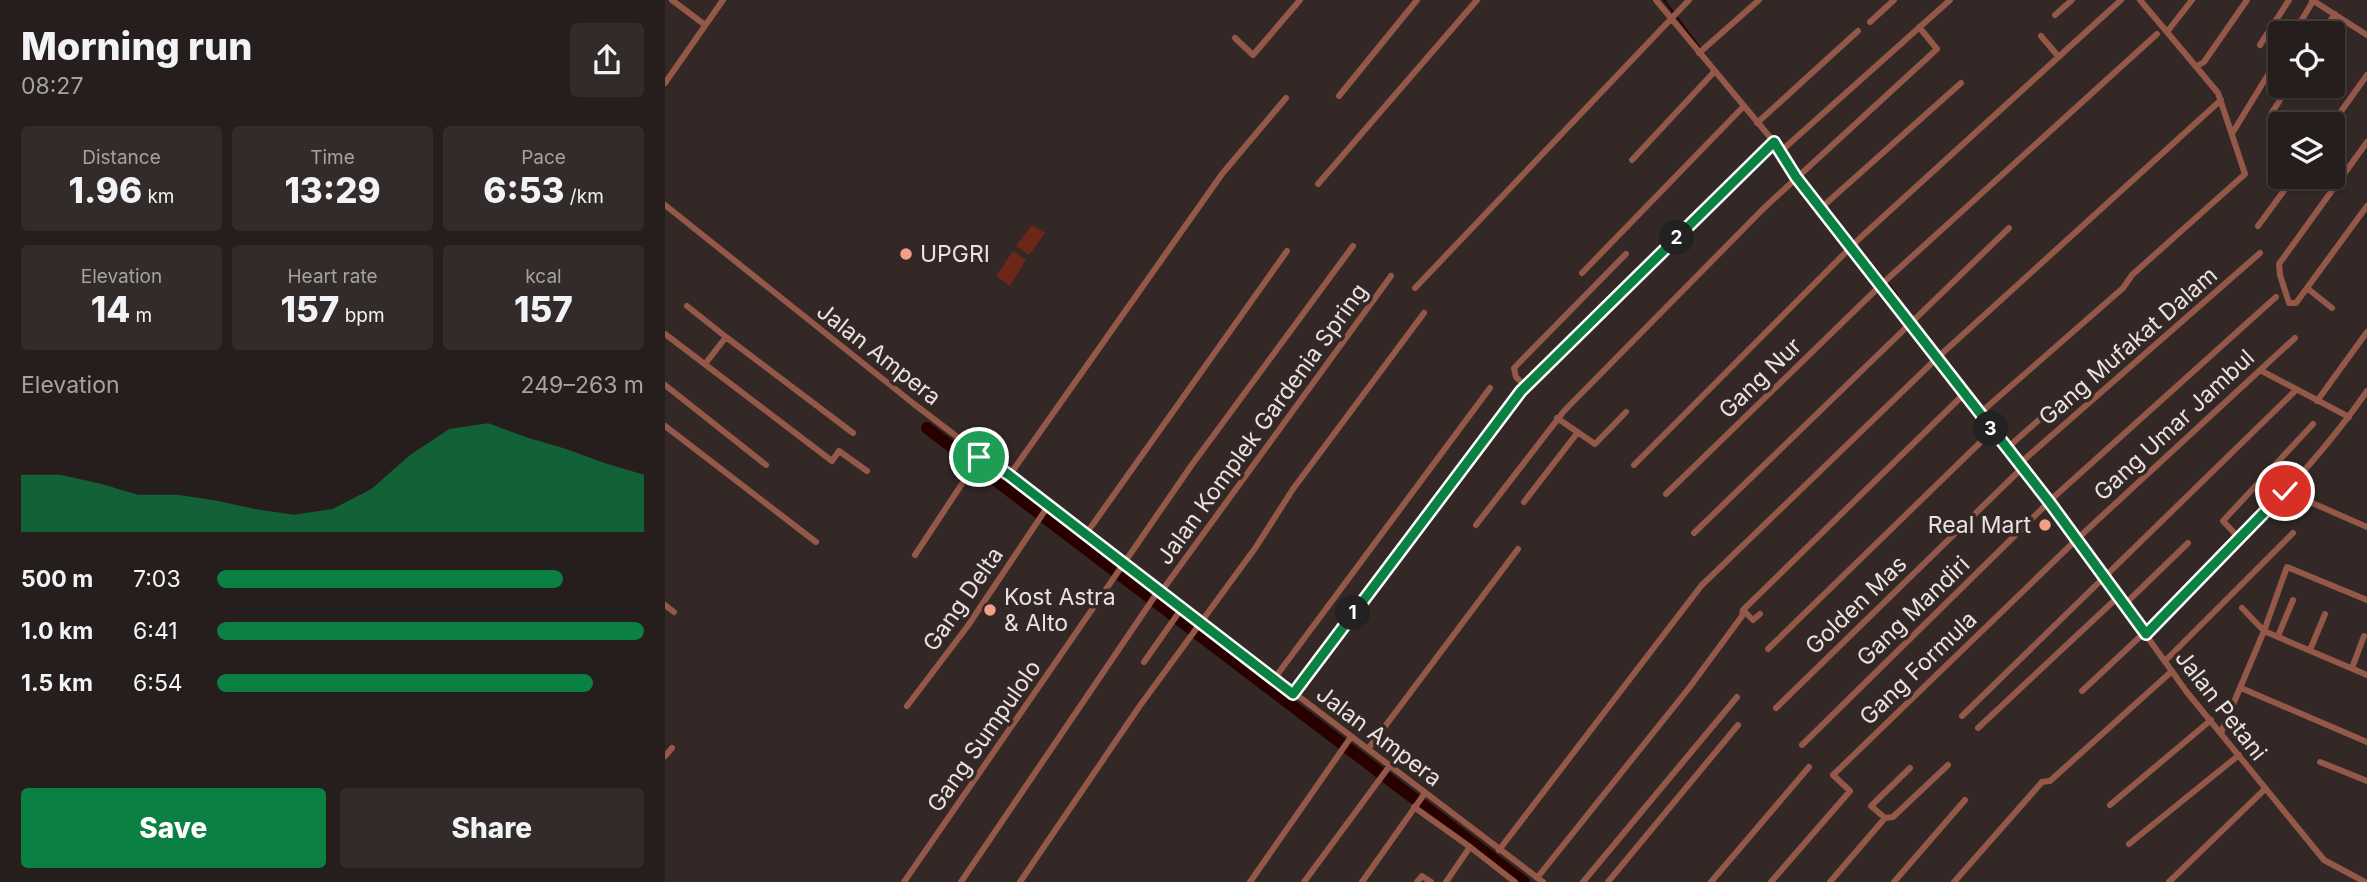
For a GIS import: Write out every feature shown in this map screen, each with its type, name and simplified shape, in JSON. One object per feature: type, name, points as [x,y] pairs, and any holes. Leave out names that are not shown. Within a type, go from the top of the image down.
[{"type":"street","points":[[672,0],[705,25]]},
{"type":"street","points":[[665,83],[723,0]]},
{"type":"street","points":[[1235,38],[1254,55],[1300,0]]},
{"type":"street","points":[[1339,96],[1417,0]]},
{"type":"street","points":[[1318,184],[1477,0]]},
{"type":"street","name":"Jalan Petani","points":[[1656,0],[1703,51],[1714,72],[1783,150],[1796,177],[1824,205],[1909,324],[2050,503],[2172,671],[2211,720],[2224,729],[2239,755],[2265,789],[2324,860],[2365,882]]},
{"type":"street","points":[[1415,288],[1689,0]]},
{"type":"street","points":[[1703,51],[1759,0]]},
{"type":"street","points":[[1870,22],[1893,0]]},
{"type":"street","points":[[1783,150],[1950,0]]},
{"type":"street","points":[[2055,15],[2072,0]]},
{"type":"street","points":[[1634,465],[1852,245],[2121,0]]},
{"type":"street","points":[[2167,32],[2192,0]]},
{"type":"street","points":[[2197,66],[2204,62],[2247,0]]},
{"type":"street","points":[[2260,45],[2289,0]]},
{"type":"street","points":[[2301,21],[2313,0],[2367,35]]},
{"type":"street","points":[[2326,8],[2331,0]]},
{"type":"street","points":[[1979,414],[2063,343],[2123,288],[2132,275],[2245,174],[2216,88],[2142,1]]},
{"type":"street","points":[[2330,21],[2335,14]]},
{"type":"street","points":[[1476,525],[1557,418],[1796,177],[1937,49],[1919,27]]},
{"type":"street","points":[[1757,123],[1858,31]]},
{"type":"street","name":"Gang Nur","points":[[1666,494],[1881,285],[2157,34]]},
{"type":"street","points":[[2041,36],[2059,56]]},
{"type":"street","points":[[1632,160],[1714,72]]},
{"type":"street","points":[[2233,132],[2268,75]]},
{"type":"street","points":[[2341,112],[2367,75]]},
{"type":"street","points":[[1824,205],[1961,83]]},
{"type":"street","points":[[1009,475],[1222,174],[1286,98]]},
{"type":"street","points":[[1499,850],[1701,586],[1936,359],[2221,100]]},
{"type":"street","points":[[1582,273],[1744,107]]},
{"type":"street","points":[[1293,694],[1521,391],[1774,142]]},
{"type":"street","points":[[2367,142],[2279,264],[2289,303],[2296,303],[2367,206]]},
{"type":"street","points":[[2258,226],[2285,189]]},
{"type":"street","name":"Jalan Ampera","points":[[665,205],[980,456],[1009,475],[1047,508],[1086,534],[1121,569],[1159,591],[1349,740],[1368,749],[1390,766],[1419,800],[1499,850],[1540,880]]},
{"type":"street","points":[[1694,533],[2009,228]]},
{"type":"street","name":"Gang Sumpulolo","points":[[904,882],[1191,466],[1353,246]]},
{"type":"street","points":[[1086,534],[1287,251]]},
{"type":"street","name":"Gang Mufakat Dalam","points":[[2019,467],[2260,253]]},
{"type":"street","points":[[1521,391],[1522,383],[1516,377],[1514,368],[1626,254]]},
{"type":"street","name":"Jalan Komplek Gardenia Spring","points":[[961,882],[1149,605],[1391,276]]},
{"type":"street","points":[[2307,289],[2332,308]]},
{"type":"street","name":"Gang Mandiri","points":[[1802,746],[2050,503],[2276,297]]},
{"type":"street","points":[[687,306],[853,433]]},
{"type":"street","points":[[1020,882],[1139,706],[1256,547],[1293,489],[1424,313]]},
{"type":"street","points":[[665,334],[832,461],[839,451],[867,471]]},
{"type":"street","points":[[2317,401],[2366,336]]},
{"type":"street","points":[[705,364],[726,337]]},
{"type":"street","name":"Gang Umar Jambul","points":[[2027,587],[2295,338]]},
{"type":"street","points":[[2260,370],[2295,391],[2349,417]]},
{"type":"street","points":[[665,385],[766,465]]},
{"type":"street","points":[[1274,680],[1490,388]]},
{"type":"street","points":[[1962,716],[2295,391]]},
{"type":"street","points":[[2082,691],[2145,634],[2285,491],[2349,417],[2367,391]]},
{"type":"street","points":[[1540,880],[1689,688],[1742,616],[1753,595],[1964,394]]},
{"type":"street","points":[[2006,449],[2059,402]]},
{"type":"street","points":[[1557,418],[1595,444],[1626,412]]},
{"type":"street","points":[[2239,538],[2223,521],[2313,424]]},
{"type":"street","points":[[665,426],[816,542]]},
{"type":"street","points":[[1769,649],[1992,431]]},
{"type":"street","points":[[1524,502],[1578,432]]},
{"type":"street","points":[[915,555],[980,456]]},
{"type":"street","name":"Golden Mas","points":[[1776,708],[2019,467]]},
{"type":"street","points":[[2285,491],[2367,527]]},
{"type":"street","name":"Gang Delta","points":[[907,706],[967,627],[1047,508]]},
{"type":"street","points":[[2165,661],[2293,533]]},
{"type":"street","points":[[2124,605],[2188,543]]},
{"type":"street","points":[[1368,749],[1518,549]]},
{"type":"street","points":[[2224,729],[2287,567],[2367,600]]},
{"type":"street","name":"Gang Formula","points":[[1771,882],[1850,791],[1833,775],[2027,587]]},
{"type":"street","points":[[1978,728],[2118,597]]},
{"type":"street","points":[[2278,636],[2293,600]]},
{"type":"street","points":[[665,605],[674,612]]},
{"type":"street","points":[[2242,608],[2263,632],[2367,675]]},
{"type":"street","points":[[1144,662],[1181,610]]},
{"type":"street","points":[[1743,610],[1753,620],[1760,614]]},
{"type":"street","points":[[2310,650],[2325,614]]},
{"type":"street","points":[[2352,668],[2364,636]]},
{"type":"street","points":[[1954,882],[2042,782],[2050,780],[2172,671]]},
{"type":"street","points":[[2241,688],[2367,742]]},
{"type":"street","points":[[1583,882],[1737,697]]},
{"type":"street","points":[[2110,805],[2211,720]]},
{"type":"street","points":[[1608,882],[1738,725]]},
{"type":"street","points":[[1250,882],[1349,740]]},
{"type":"street","points":[[665,756],[672,748]]},
{"type":"street","points":[[2129,844],[2239,755]]},
{"type":"street","points":[[2320,762],[2367,781]]},
{"type":"street","points":[[1830,882],[1885,818],[1893,817],[1948,765]]},
{"type":"street","points":[[1304,882],[1379,777],[1390,766]]},
{"type":"street","points":[[1711,882],[1809,766]]},
{"type":"street","points":[[1885,818],[1871,806],[1910,768]]},
{"type":"street","points":[[2169,882],[2265,789]]},
{"type":"street","points":[[1362,882],[1419,800],[1470,847],[1515,882]]},
{"type":"street","points":[[1894,882],[1965,800]]},
{"type":"street","points":[[1446,882],[1470,847]]},
{"type":"street","points":[[1417,882],[1422,876],[1431,882]]},
{"type":"shaded area","points":[[1032,225],[1045,233],[1029,255],[1016,246]]},
{"type":"shaded area","points":[[1013,251],[1026,260],[1010,286],[996,276]]},
{"type":"waterway","points":[[1664,0],[1673,12]]},
{"type":"waterway","points":[[1676,16],[1700,48]]},
{"type":"waterway","points":[[1787,156],[1798,171]]},
{"type":"waterway","points":[[1802,176],[1822,201]]},
{"type":"waterway","points":[[1826,206],[1853,240]]},
{"type":"waterway","points":[[1856,244],[1883,278]]},
{"type":"waterway","points":[[1887,282],[1897,295]]},
{"type":"waterway","points":[[927,428],[1524,882]]},
{"type":"place","name":"UPGRI","points":[[906,254]]},
{"type":"place","name":"Real Mart","points":[[2045,525]]},
{"type":"place","name":"Kost Astra & Alto","points":[[990,610]]},
{"type":"route","points":[[979,457],[981,455],[1009,475],[1293,694],[1521,391],[1774,142],[1796,177],[1879,287],[2050,503],[2146,634],[2285,491]]}]
